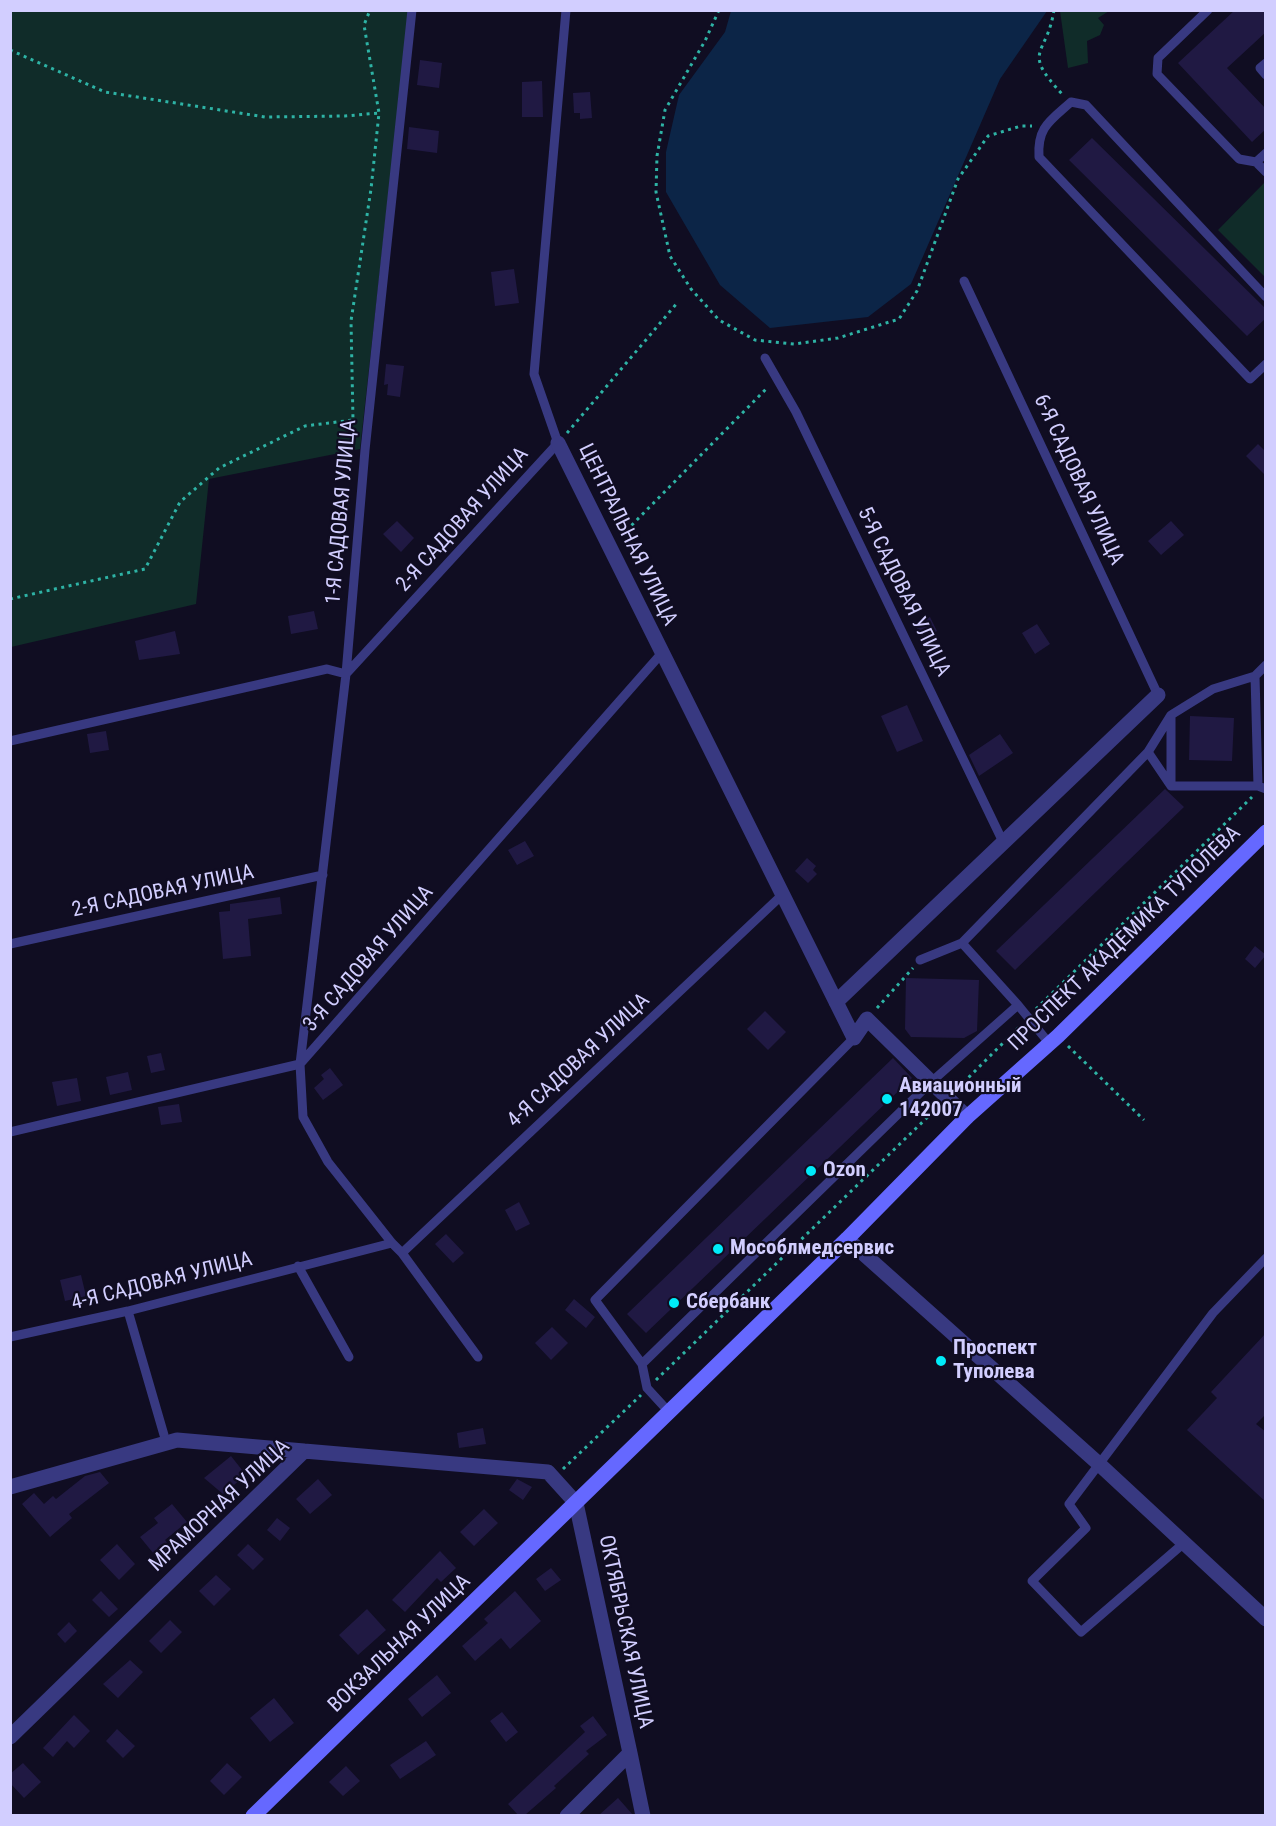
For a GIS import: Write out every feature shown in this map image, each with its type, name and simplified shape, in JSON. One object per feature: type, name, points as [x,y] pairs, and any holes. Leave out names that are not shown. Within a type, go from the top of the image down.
[{"type":"main road","name":"ПРОСПЕКТ АКАДЕМИКА ТУПОЛЕВА","points":[[576,1503],[847,1239],[967,1117],[1057,1043],[1266,832]]},
{"type":"main road","name":"ВОКЗАЛЬНАЯ УЛИЦА","points":[[253,1815],[576,1503]]},
{"type":"street","name":"ЦЕНТРАЛЬНАЯ УЛИЦА","points":[[558,443],[611,546],[661,654],[781,896],[854,1038]]},
{"type":"street","points":[[836,1002],[1158,695]]},
{"type":"street","points":[[854,1038],[867,1019],[946,1099],[967,1117]]},
{"type":"street","points":[[847,1239],[1099,1464],[1266,1619]]},
{"type":"street","points":[[10,1487],[177,1440],[304,1451]]},
{"type":"street","name":"МРАМОРНАЯ УЛИЦА","points":[[10,1737],[304,1451],[548,1473]]},
{"type":"street","points":[[548,1473],[576,1503]]},
{"type":"street","name":"ОКТЯБРЬСКАЯ УЛИЦА","points":[[567,1815],[630,1753],[576,1503]]},
{"type":"street","points":[[630,1753],[643,1815]]},
{"type":"lane","name":"1-Я САДОВАЯ УЛИЦА","points":[[412,10],[365,450],[346,674],[300,1064],[303,1117],[328,1162],[392,1244],[402,1253],[478,1357]]},
{"type":"lane","name":"ЦЕНТРАЛЬНАЯ УЛИЦА","points":[[558,443],[534,374],[566,10]]},
{"type":"lane","points":[[1208,10],[1158,58],[1156,74],[1239,159],[1256,162],[1266,172]]},
{"type":"lane","points":[[1266,63],[1260,68],[1266,75]]},
{"type":"lane","points":[[1266,297],[1086,105],[1071,102],[1044,126],[1038,141],[1039,157],[1250,379],[1266,364]]},
{"type":"lane","points":[[1256,162],[1266,153]]},
{"type":"lane","name":"6-Я САДОВАЯ УЛИЦА","points":[[964,281],[1158,695]]},
{"type":"lane","name":"5-Я САДОВАЯ УЛИЦА","points":[[765,358],[796,411],[1004,844]]},
{"type":"lane","name":"2-Я САДОВАЯ УЛИЦА","points":[[346,674],[558,443]]},
{"type":"lane","name":"3-Я САДОВАЯ УЛИЦА","points":[[300,1064],[661,654]]},
{"type":"lane","points":[[920,960],[962,943],[1148,752],[1171,714],[1213,689],[1255,676],[1266,665]]},
{"type":"lane","points":[[10,741],[327,669],[346,674]]},
{"type":"lane","points":[[1171,786],[1262,787],[1255,676]]},
{"type":"lane","points":[[1171,714],[1171,786]]},
{"type":"lane","points":[[1148,752],[1171,786]]},
{"type":"lane","name":"2-Я САДОВАЯ УЛИЦА","points":[[10,944],[323,875]]},
{"type":"lane","name":"4-Я САДОВАЯ УЛИЦА","points":[[402,1253],[781,896]]},
{"type":"lane","points":[[962,943],[1028,1017],[1057,1043]]},
{"type":"lane","points":[[642,1364],[930,1083],[1018,1005]]},
{"type":"lane","points":[[669,1412],[647,1388],[642,1364],[595,1300],[854,1038]]},
{"type":"lane","points":[[10,1132],[300,1064]]},
{"type":"lane","name":"4-Я САДОВАЯ УЛИЦА","points":[[10,1337],[128,1311],[392,1244]]},
{"type":"lane","points":[[1184,1543],[1081,1632],[1032,1581],[1086,1528],[1069,1504],[1213,1313],[1266,1258]]},
{"type":"lane","points":[[298,1266],[349,1357]]},
{"type":"lane","points":[[128,1311],[164,1435]]},
{"type":"path","points":[[10,599],[145,569],[180,502],[219,468],[305,426],[353,420],[351,321],[371,189],[379,113],[364,25],[370,10]]},
{"type":"path","points":[[718,10],[705,41],[665,110],[657,156],[656,192],[670,256],[691,289],[719,320],[755,340],[794,344],[838,338],[899,319],[917,291],[958,179],[988,136],[1021,126],[1044,126]]},
{"type":"path","points":[[1054,10],[1038,51],[1042,72],[1071,102]]},
{"type":"path","points":[[10,50],[105,92],[265,117],[345,116],[379,113]]},
{"type":"path","points":[[558,443],[678,302]]},
{"type":"path","points":[[611,546],[777,378]]},
{"type":"path","points":[[548,1473],[560,1473],[946,1099],[1262,787]]},
{"type":"path","points":[[867,1019],[920,960]]},
{"type":"path","points":[[1057,1043],[1144,1120]]},
{"type":"green space","points":[[10,11],[409,11],[360,449],[209,479],[196,604],[11,647]]},
{"type":"green space","points":[[1060,11],[1109,11],[1098,18],[1104,25],[1100,35],[1087,41],[1088,63],[1068,68]]},
{"type":"green space","points":[[1264,183],[1266,185],[1265,277],[1218,230]]},
{"type":"water","points":[[731,11],[1047,11],[1000,79],[911,284],[868,317],[770,328],[720,285],[666,192],[666,152],[679,95],[725,32]]},
{"type":"building","points":[[1235,10],[1266,10],[1266,32],[1227,68],[1266,109],[1266,129],[1252,142],[1178,63]]},
{"type":"building","points":[[420,60],[442,63],[439,88],[417,85]]},
{"type":"building","points":[[542,81],[543,117],[522,117],[522,82]]},
{"type":"building","points":[[590,92],[592,118],[580,119],[580,113],[574,113],[573,93]]},
{"type":"building","points":[[409,127],[439,131],[437,153],[407,149]]},
{"type":"building","points":[[1092,138],[1266,309],[1266,318],[1247,336],[1069,160]]},
{"type":"building","points":[[514,269],[519,303],[495,306],[491,272]]},
{"type":"building","points":[[386,364],[404,366],[400,397],[387,395],[388,384],[384,385]]},
{"type":"building","points":[[1258,444],[1266,452],[1266,476],[1246,456]]},
{"type":"building","points":[[397,521],[414,538],[401,552],[383,534]]},
{"type":"building","points":[[1171,521],[1184,535],[1161,555],[1148,541]]},
{"type":"building","points":[[314,611],[318,629],[291,634],[288,616]]},
{"type":"building","points":[[930,617],[937,631],[923,639],[915,625]]},
{"type":"building","points":[[1037,624],[1050,644],[1035,654],[1022,633]]},
{"type":"building","points":[[175,631],[180,654],[139,660],[135,641]]},
{"type":"building","points":[[907,705],[923,741],[897,752],[881,716]]},
{"type":"building","points":[[1190,716],[1234,718],[1232,761],[1189,760]]},
{"type":"building","points":[[106,731],[109,750],[90,753],[87,734]]},
{"type":"building","points":[[1000,734],[1013,753],[979,776],[969,755]]},
{"type":"building","points":[[1165,789],[1184,807],[1015,970],[996,951]]},
{"type":"building","points":[[525,841],[534,856],[517,865],[508,850]]},
{"type":"building","points":[[807,858],[816,866],[813,870],[817,874],[808,883],[795,871]]},
{"type":"building","points":[[280,897],[282,914],[248,919],[251,956],[223,959],[219,912],[230,911],[230,904]]},
{"type":"building","points":[[1255,946],[1266,955],[1255,968],[1245,959]]},
{"type":"building","points":[[906,978],[979,980],[977,1031],[964,1038],[911,1037],[905,1029]]},
{"type":"building","points":[[765,1011],[786,1032],[768,1050],[747,1029]]},
{"type":"building","points":[[161,1053],[165,1070],[151,1073],[147,1056]]},
{"type":"building","points":[[893,1058],[912,1078],[646,1333],[627,1314]]},
{"type":"building","points":[[330,1068],[343,1085],[323,1100],[314,1088],[324,1079],[321,1075]]},
{"type":"building","points":[[128,1072],[132,1090],[110,1095],[106,1077]]},
{"type":"building","points":[[77,1078],[81,1101],[57,1106],[52,1082]]},
{"type":"building","points":[[179,1104],[182,1122],[161,1125],[158,1107]]},
{"type":"building","points":[[519,1202],[530,1224],[516,1231],[505,1210]]},
{"type":"building","points":[[446,1234],[464,1253],[453,1263],[435,1244]]},
{"type":"building","points":[[81,1275],[86,1296],[65,1301],[60,1280]]},
{"type":"building","points":[[574,1299],[595,1317],[586,1328],[565,1310]]},
{"type":"building","points":[[552,1327],[568,1343],[551,1360],[535,1343]]},
{"type":"building","points":[[1266,1333],[1266,1414],[1256,1424],[1266,1432],[1266,1502],[1187,1430],[1217,1398],[1211,1392]]},
{"type":"building","points":[[483,1428],[486,1444],[459,1448],[457,1433]]},
{"type":"building","points":[[231,1456],[246,1475],[223,1494],[204,1478]]},
{"type":"building","points":[[100,1472],[109,1483],[69,1514],[72,1518],[50,1537],[22,1504],[34,1493],[44,1504],[53,1496],[56,1499],[85,1476]]},
{"type":"building","points":[[318,1479],[332,1495],[310,1514],[296,1499]]},
{"type":"building","points":[[517,1479],[532,1487],[523,1500],[509,1490]]},
{"type":"building","points":[[172,1504],[187,1522],[165,1540],[171,1548],[158,1559],[140,1537],[158,1523],[154,1518]]},
{"type":"building","points":[[484,1509],[498,1523],[474,1546],[460,1532]]},
{"type":"building","points":[[277,1518],[290,1528],[280,1541],[267,1530]]},
{"type":"building","points":[[117,1544],[135,1564],[119,1580],[100,1560]]},
{"type":"building","points":[[248,1544],[264,1559],[253,1570],[237,1555]]},
{"type":"building","points":[[440,1551],[456,1568],[441,1582],[437,1578],[405,1612],[392,1600]]},
{"type":"building","points":[[551,1568],[561,1580],[545,1591],[536,1579]]},
{"type":"building","points":[[216,1575],[231,1589],[214,1606],[199,1591]]},
{"type":"building","points":[[101,1591],[118,1609],[109,1617],[92,1600]]},
{"type":"building","points":[[515,1591],[541,1621],[510,1649],[501,1638],[475,1661],[462,1646],[488,1623],[484,1619]]},
{"type":"building","points":[[367,1609],[386,1630],[358,1655],[339,1635]]},
{"type":"building","points":[[170,1620],[182,1632],[161,1653],[149,1641]]},
{"type":"building","points":[[69,1622],[77,1631],[65,1643],[57,1634]]},
{"type":"building","points":[[130,1660],[143,1672],[118,1698],[103,1684]]},
{"type":"building","points":[[437,1675],[451,1693],[422,1717],[408,1699]]},
{"type":"building","points":[[274,1698],[294,1723],[270,1742],[250,1718]]},
{"type":"building","points":[[502,1712],[518,1732],[506,1742],[490,1721]]},
{"type":"building","points":[[74,1715],[90,1731],[74,1748],[67,1741],[53,1757],[43,1748]]},
{"type":"building","points":[[593,1716],[607,1735],[586,1751],[589,1754],[554,1786],[556,1788],[525,1815],[518,1815],[508,1804],[585,1732],[580,1726]]},
{"type":"building","points":[[117,1729],[135,1746],[123,1758],[106,1741]]},
{"type":"building","points":[[426,1741],[436,1755],[400,1779],[390,1765]]},
{"type":"building","points":[[23,1763],[41,1782],[24,1798],[10,1783],[10,1774]]},
{"type":"building","points":[[227,1763],[242,1777],[224,1795],[210,1781]]},
{"type":"building","points":[[346,1766],[360,1781],[343,1796],[329,1782]]},
{"type":"building","points":[[618,1798],[633,1815],[599,1815]]},
{"type":"place","name":"Авиационный 142007","points":[[887,1099]]},
{"type":"place","name":"Ozon","points":[[811,1171]]},
{"type":"place","name":"Мособлмедсервис","points":[[718,1249]]},
{"type":"place","name":"Сбербанк","points":[[674,1303]]},
{"type":"place","name":"Проспект Туполева","points":[[941,1361]]}]
